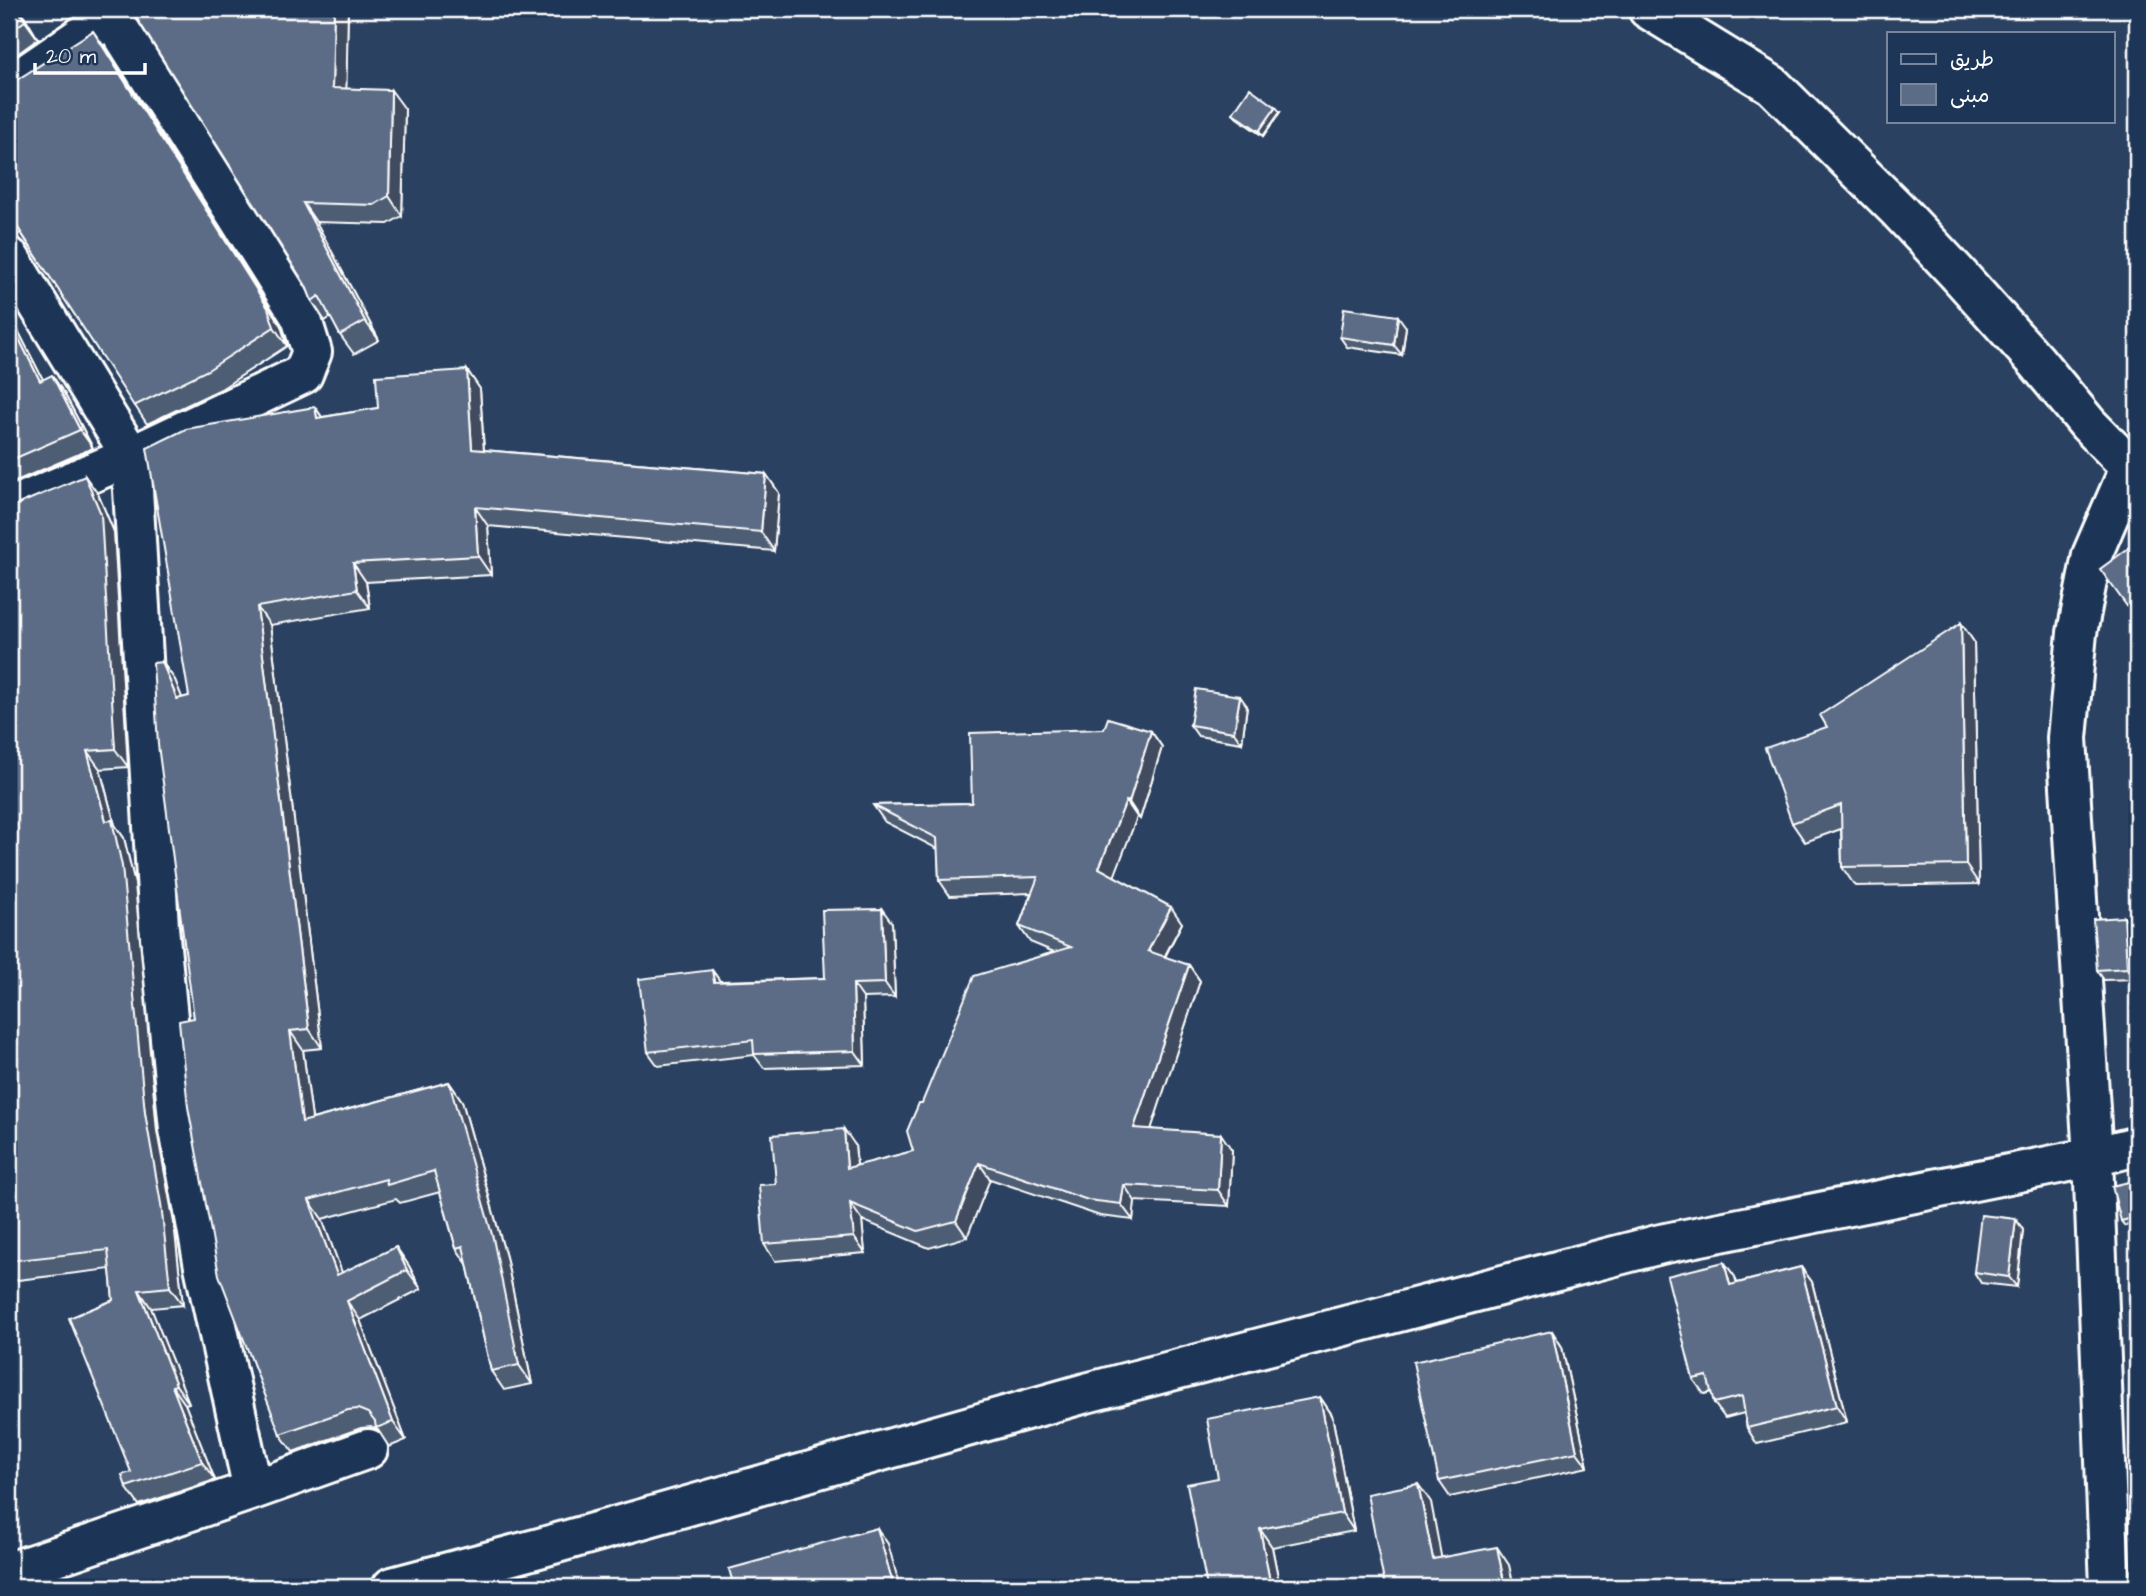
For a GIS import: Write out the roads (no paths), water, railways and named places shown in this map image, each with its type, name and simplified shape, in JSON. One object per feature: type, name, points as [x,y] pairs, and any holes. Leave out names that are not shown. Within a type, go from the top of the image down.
[{"type":"street","points":[[1648,9],[1772,85],[1957,272],[2088,424],[2134,462],[2092,555],[2077,633],[2067,738],[2093,1157],[2110,1587]]},
{"type":"street","points":[[9,86],[109,13],[301,317],[312,352],[303,374],[131,456],[9,508]]},
{"type":"street","points":[[9,257],[131,456],[159,928],[179,1129],[204,1266],[253,1490]]},
{"type":"street","points":[[392,1587],[544,1547],[1086,1393],[1661,1244],[2137,1146]]},
{"type":"street","points":[[9,1572],[368,1449]]}]
